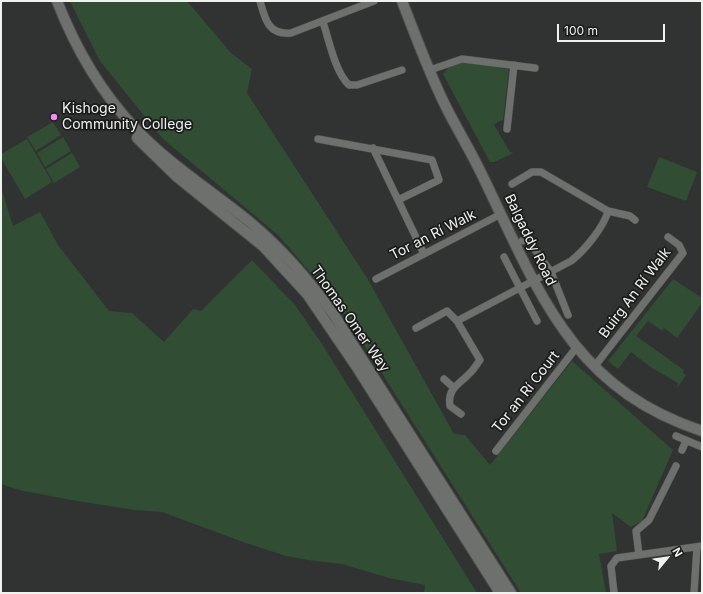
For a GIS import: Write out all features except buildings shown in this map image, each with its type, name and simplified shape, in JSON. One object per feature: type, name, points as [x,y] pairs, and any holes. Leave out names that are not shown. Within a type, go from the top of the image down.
[{"type":"street","name":"Thomas Omer Way","points":[[52,1],[70,43],[82,66],[99,92],[123,123],[176,176],[263,246],[289,272],[310,298],[500,593]]},
{"type":"street","name":"Thomas Omer Way","points":[[57,1],[74,41],[86,63],[114,104],[131,124],[182,169],[270,239],[314,288],[334,315],[511,593]]},
{"type":"street","points":[[260,1],[268,26],[275,31],[284,34],[323,22],[374,1]]},
{"type":"street","name":"Balgaddy Road","points":[[402,1],[445,106],[476,162],[534,281],[552,314],[576,348],[612,383],[637,401],[675,422],[702,431]]},
{"type":"street","points":[[323,22],[339,71],[349,85],[357,85],[402,70]]},
{"type":"street","points":[[430,70],[462,59],[535,68]]},
{"type":"street","points":[[507,129],[514,65]]},
{"type":"street","points":[[318,138],[432,160],[439,180],[398,200]]},
{"type":"street","points":[[373,148],[424,254]]},
{"type":"street","points":[[512,184],[532,172],[541,172],[608,211],[630,216],[636,220]]},
{"type":"street","points":[[457,321],[520,289],[579,255],[606,219],[608,211]]},
{"type":"street","name":"Tor an Rí Walk","points":[[376,279],[501,214]]},
{"type":"street","name":"Buirg An Rí Walk","points":[[594,367],[683,253],[679,245],[668,237]]},
{"type":"street","points":[[522,241],[527,239],[551,272],[568,316]]},
{"type":"street","points":[[504,257],[537,321]]},
{"type":"street","points":[[416,328],[447,312],[457,321],[480,360],[469,374],[454,388],[448,398],[450,406],[461,414]]},
{"type":"street","name":"Tor an Rí Court","points":[[496,452],[576,348]]},
{"type":"street","points":[[444,379],[454,388]]},
{"type":"street","points":[[676,436],[702,447]]},
{"type":"street","points":[[682,450],[686,441]]},
{"type":"street","points":[[639,555],[636,531],[649,520],[676,466]]},
{"type":"street","points":[[614,593],[610,570],[613,561],[617,558],[700,546],[694,593]]},
{"type":"green space","points":[[70,1],[187,1],[231,53],[252,69],[247,93],[367,278],[454,434],[465,435],[490,465],[572,361],[673,450],[642,521],[631,527],[612,513],[617,551],[599,554],[606,593],[521,593],[340,307],[278,235],[162,138],[100,61]]},
{"type":"green space","points":[[462,62],[509,69],[503,120],[494,125],[510,152],[514,153],[494,162],[490,162],[443,74],[450,66]]},
{"type":"green space","points":[[53,122],[61,135],[36,151],[27,137]]},
{"type":"green space","points":[[63,137],[71,151],[45,167],[37,153]]},
{"type":"green space","points":[[27,139],[52,182],[25,199],[1,158],[1,154]]},
{"type":"green space","points":[[72,153],[80,167],[54,183],[46,169]]},
{"type":"green space","points":[[659,157],[697,172],[686,201],[647,187]]},
{"type":"green space","points":[[1,187],[13,226],[40,212],[58,245],[109,311],[132,313],[164,342],[193,309],[201,311],[252,260],[295,305],[322,344],[477,593],[424,593],[425,585],[389,578],[342,564],[286,556],[162,512],[135,510],[71,500],[19,490],[1,484]]},
{"type":"green space","points":[[673,279],[702,298],[702,303],[677,338],[664,328],[662,331],[648,321],[636,336],[684,370],[683,373],[686,375],[677,388],[678,383],[652,368],[631,352],[618,369],[608,361]]},
{"type":"place","name":"Kishoge Community College","points":[[54,117]]}]
